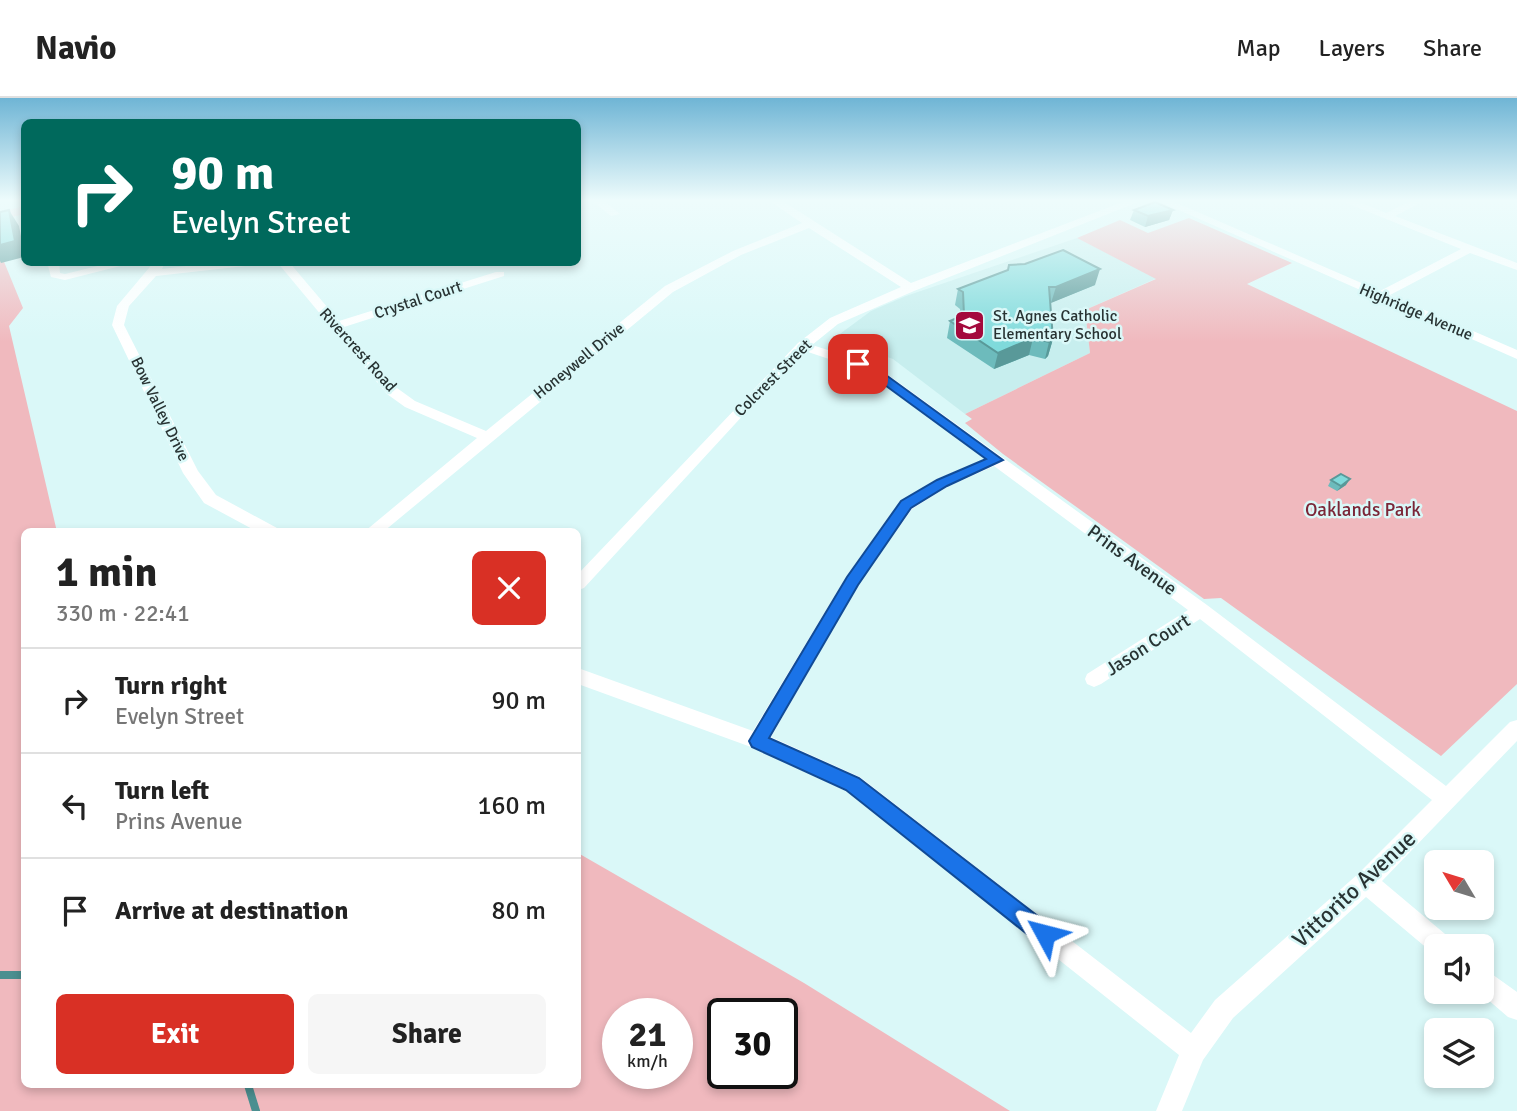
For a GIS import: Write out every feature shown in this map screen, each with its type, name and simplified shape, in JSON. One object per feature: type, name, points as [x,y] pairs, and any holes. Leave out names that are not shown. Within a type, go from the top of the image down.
[{"type":"street","name":"Honeywell Drive","points":[[377,528],[485,436],[669,289],[704,267],[749,247]]},
{"type":"street","points":[[844,247],[910,288]]},
{"type":"street","name":"Colcrest Street","points":[[581,581],[803,346],[834,321],[1016,247]]},
{"type":"street","name":"Highridge Avenue","points":[[1269,247],[1517,355]]},
{"type":"street","points":[[1465,247],[1517,267]]},
{"type":"street","points":[[1380,296],[1469,249]]},
{"type":"street","points":[[54,266],[55,275],[65,278],[114,266]]},
{"type":"street","points":[[157,268],[189,266]]},
{"type":"street","name":"Rivercrest Road","points":[[285,266],[392,391],[410,404],[485,436]]},
{"type":"street","name":"Bow Valley Drive","points":[[157,268],[127,299],[118,316],[118,325],[191,473],[210,499],[264,528]]},
{"type":"street","name":"Crystal Court","points":[[336,326],[500,274]]},
{"type":"street","name":"Prins Avenue","points":[[803,346],[858,364],[882,377],[1201,610],[1447,799]]},
{"type":"street","points":[[758,741],[852,581],[906,505],[942,483],[996,460]]},
{"type":"street","name":"Jason Court","points":[[1094,679],[1201,610]]},
{"type":"street","points":[[581,677],[758,741],[853,784],[1194,1051],[1169,1111]]},
{"type":"street","name":"Vittorito Avenue","points":[[1194,1051],[1224,1009],[1366,882],[1517,728]]},
{"type":"street","points":[[1366,882],[1428,934]]},
{"type":"street","points":[[1494,989],[1517,1008]]},
{"type":"shaded area","name":"St. Agnes Catholic Elementary School","points":[[1050,247],[1096,247],[1157,278],[1085,310],[1090,353],[965,414],[893,359],[833,339],[871,311],[906,296]]},
{"type":"green space","name":"Oaklands Park","points":[[1095,247],[1256,247],[1292,263],[1247,284],[1517,411],[1517,684],[1441,756],[1221,598],[1204,599],[1003,454],[965,423],[972,419],[965,414],[1090,353],[1085,310],[1156,279]]},
{"type":"green space","points":[[0,252],[23,308],[9,326],[56,528],[21,528],[21,1088],[581,1088],[581,855],[804,983],[1010,1111],[0,1111]]},
{"type":"building","points":[[1063,250],[1100,269],[1056,287],[1049,287],[1053,339],[1049,342],[1033,338],[998,353],[950,321],[964,315],[963,292],[958,289],[1008,270],[1009,265],[1025,264]]},
{"type":"building","points":[[1341,474],[1350,479],[1341,486],[1331,480]]},
{"type":"waterway","points":[[0,975],[21,975]]},
{"type":"waterway","points":[[249,1088],[256,1111]]},
{"type":"place","name":"St. Agnes Catholic Elementary School","points":[[970,325]]},
{"type":"route","points":[[858,364],[882,377],[996,460],[942,483],[906,505],[852,581],[758,741],[853,784],[1045,934]]}]
